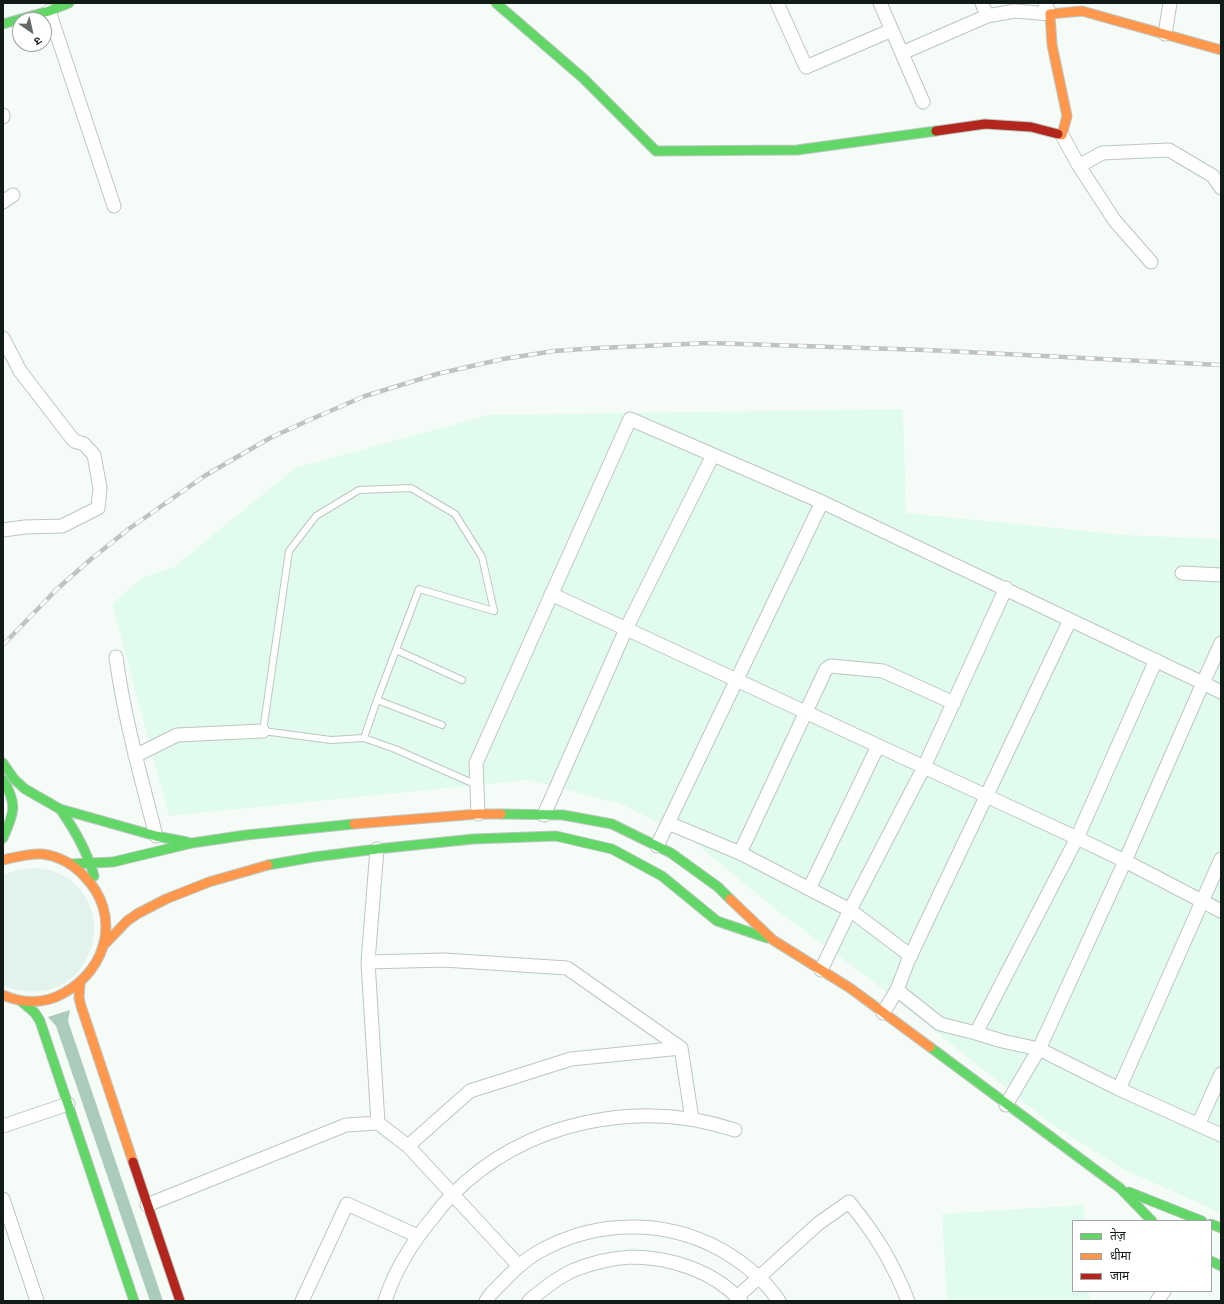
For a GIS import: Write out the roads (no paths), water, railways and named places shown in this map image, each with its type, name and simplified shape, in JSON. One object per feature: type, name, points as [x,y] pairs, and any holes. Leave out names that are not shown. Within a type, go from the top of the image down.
[{"type":"main road","points":[[3,24],[49,11],[69,3]]},
{"type":"main road","points":[[496,3],[583,78],[656,151],[797,150],[985,124],[1030,127],[1062,135],[1067,116],[1052,45],[1047,9],[1082,11],[1221,50]]},
{"type":"main road","points":[[3,763],[14,779],[25,789],[60,809],[156,836],[192,843]]},
{"type":"main road","points":[[3,780],[13,798],[14,812],[3,838]]},
{"type":"main road","points":[[60,809],[76,832],[91,864],[95,888]]},
{"type":"main road","points":[[71,864],[113,862],[192,843],[246,835],[478,814],[563,815],[612,824],[671,853],[718,887],[773,940],[850,988],[1120,1188],[1151,1220]]},
{"type":"main road","points":[[104,946],[127,921],[166,898],[209,882],[262,866],[314,857],[473,839],[556,836],[612,849],[662,876],[717,921],[773,940]]},
{"type":"main road","points":[[3,860],[20,855],[37,854],[55,857],[71,864],[85,875],[95,888],[102,901],[106,916],[107,931],[104,946],[95,967],[80,984],[67,993],[53,999],[37,1002],[21,1001],[3,995]]},
{"type":"main road","points":[[80,984],[79,991],[81,1006],[180,1301]]},
{"type":"main road","points":[[21,1001],[35,1013],[40,1021],[134,1301]]},
{"type":"main road","points":[[1120,1188],[1200,1220]]},
{"type":"main road","points":[[1212,1262],[1221,1266]]},
{"type":"street","points":[[777,3],[806,66],[892,30]]},
{"type":"street","points":[[880,3],[924,102]]},
{"type":"street","points":[[982,3],[987,16]]},
{"type":"street","points":[[1165,34],[1170,3]]},
{"type":"street","points":[[902,52],[987,16],[1015,11],[1047,9]]},
{"type":"street","points":[[49,11],[114,206]]},
{"type":"street","points":[[1062,135],[1079,166],[1115,221],[1152,262]]},
{"type":"street","points":[[1079,166],[1102,153],[1169,150],[1213,176],[1221,188]]},
{"type":"street","points":[[3,338],[20,371],[74,441],[84,444],[94,455],[100,488],[98,508],[62,526],[25,527],[3,530]]},
{"type":"street","points":[[478,814],[476,763],[630,419],[822,502],[1006,588],[1221,692]]},
{"type":"street","points":[[544,815],[626,630],[713,455]]},
{"type":"street","points":[[657,846],[822,502]]},
{"type":"street","points":[[1182,573],[1221,575]]},
{"type":"street","points":[[821,970],[850,910],[924,767],[1006,588]]},
{"type":"street","points":[[551,594],[1077,838],[1221,911]]},
{"type":"street","points":[[883,1013],[897,990],[911,956],[1070,620]]},
{"type":"street","points":[[1006,1105],[1039,1049],[1125,861],[1221,643]]},
{"type":"street","points":[[116,657],[121,693],[135,756],[156,836]]},
{"type":"street","points":[[976,1033],[1077,838],[1156,660]]},
{"type":"street","points":[[740,853],[807,713],[826,669],[831,666],[883,670],[954,703]]},
{"type":"street","points":[[135,756],[177,735],[263,731]]},
{"type":"street","points":[[809,889],[878,746]]},
{"type":"street","points":[[668,823],[740,853],[850,910],[911,956]]},
{"type":"street","points":[[377,849],[368,962],[378,1123]]},
{"type":"street","points":[[1119,1089],[1221,859]]},
{"type":"street","points":[[368,962],[444,960],[567,968],[681,1048],[692,1118]]},
{"type":"street","points":[[897,990],[940,1024],[1002,1041],[1039,1049],[1119,1089],[1221,1135]]},
{"type":"street","points":[[408,1146],[470,1090],[570,1059],[681,1048]]},
{"type":"street","points":[[1198,1125],[1221,1074]]},
{"type":"street","points":[[3,1126],[68,1104]]},
{"type":"street","points":[[385,1301],[400,1264],[418,1236],[452,1195],[472,1177],[515,1148],[563,1128],[588,1121],[627,1116],[667,1115],[692,1118],[735,1130]]},
{"type":"street","points":[[148,1205],[346,1125],[378,1123],[408,1146],[519,1266]]},
{"type":"street","points":[[3,1199],[37,1301]]},
{"type":"street","points":[[530,1301],[548,1285],[573,1271],[601,1261],[630,1257],[659,1259],[687,1267],[714,1279],[739,1299],[759,1278],[759,1276],[819,1223],[849,1202],[868,1225],[885,1250],[899,1277],[908,1301]]},
{"type":"street","points":[[302,1301],[347,1204],[418,1236]]},
{"type":"street","points":[[486,1301],[490,1295],[519,1266],[539,1252],[560,1241],[583,1233],[606,1228],[630,1226],[677,1232],[700,1239],[721,1249],[741,1262],[759,1278],[779,1301]]},
{"type":"street","points":[[1157,1301],[1163,1292]]},
{"type":"lane","points":[[364,738],[419,589],[494,611],[482,557],[455,514],[411,488],[359,490],[316,516],[289,551],[263,731],[332,740],[364,738],[395,749],[477,785]]},
{"type":"lane","points":[[396,650],[462,680]]},
{"type":"lane","points":[[377,700],[442,725]]},
{"type":"railway","points":[[3,645],[57,589],[90,560],[130,528],[206,475],[270,438],[307,421],[365,396],[437,374],[503,359],[554,351],[709,343],[926,350],[1221,365]]}]
